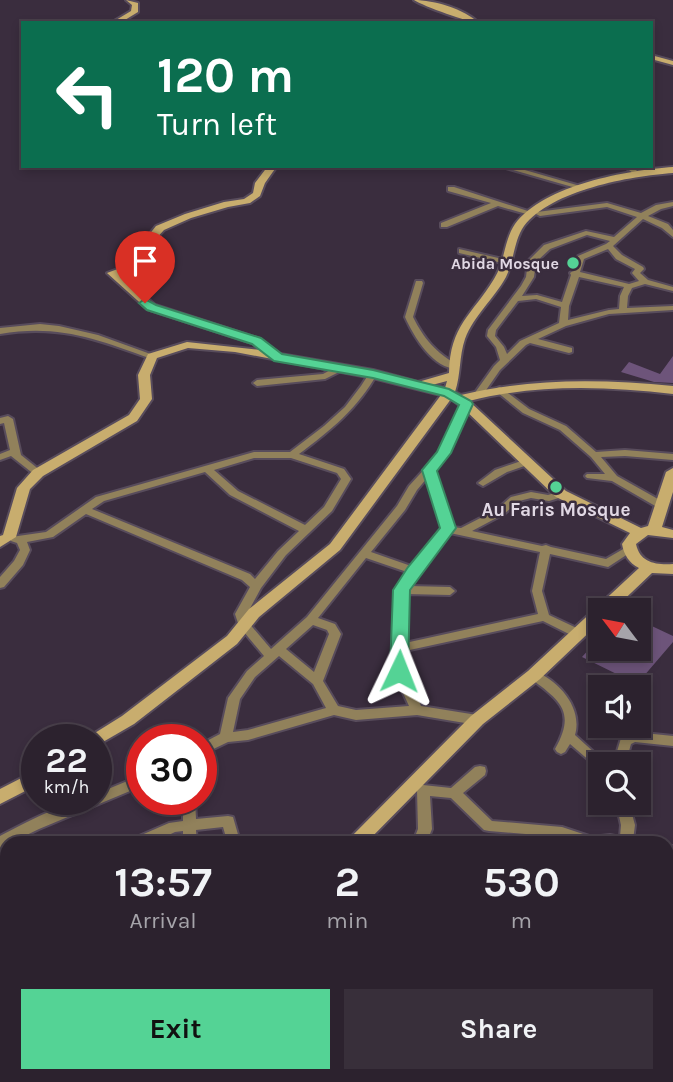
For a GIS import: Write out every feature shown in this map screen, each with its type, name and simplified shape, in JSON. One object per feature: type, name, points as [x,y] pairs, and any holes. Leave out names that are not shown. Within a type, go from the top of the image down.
[{"type":"street","points":[[118,21],[134,12],[136,4],[129,0]]},
{"type":"street","points":[[417,0],[466,16],[473,21]]},
{"type":"street","points":[[653,58],[673,63]]},
{"type":"street","points":[[271,168],[260,183],[257,194],[247,201],[188,216],[160,228],[149,241],[152,260],[112,273],[151,307],[256,341],[278,358]]},
{"type":"street","points":[[509,168],[583,188]]},
{"type":"street","points":[[226,737],[234,698],[251,674],[311,620],[444,453],[459,398],[455,371],[459,338],[503,273],[518,227],[535,213],[583,188],[632,170],[673,170]]},
{"type":"street","points":[[451,189],[535,213],[607,205],[660,223],[673,235]]},
{"type":"street","points":[[444,225],[496,204]]},
{"type":"street","points":[[563,324],[574,273],[581,258],[609,246],[642,216],[659,207],[673,204]]},
{"type":"street","points":[[504,360],[500,347],[491,336],[492,330],[530,277],[532,261],[547,247],[586,233],[617,240]]},
{"type":"street","points":[[609,246],[619,257],[640,269],[636,273],[645,282]]},
{"type":"street","points":[[463,251],[507,262]]},
{"type":"street","points":[[574,273],[629,286],[645,282],[673,289]]},
{"type":"street","points":[[419,283],[409,317],[423,345],[455,371]]},
{"type":"street","points":[[623,310],[624,296],[629,286]]},
{"type":"street","points":[[514,299],[537,297],[565,306]]},
{"type":"street","points":[[479,394],[504,360],[530,340],[563,324],[590,315],[623,310],[673,308]]},
{"type":"street","points":[[0,331],[21,326],[69,328],[152,356],[187,345],[235,349],[373,374],[418,385],[459,398],[561,494],[647,532],[673,534]]},
{"type":"street","points":[[530,340],[569,350]]},
{"type":"street","points":[[10,540],[24,488],[38,473],[132,418],[146,399],[145,375],[152,356]]},
{"type":"street","points":[[257,383],[324,376],[340,368]]},
{"type":"street","points":[[418,385],[455,371]]},
{"type":"street","points":[[292,455],[332,425],[363,395],[373,374]]},
{"type":"street","points":[[112,730],[232,640],[243,623],[268,599],[317,565],[459,398],[500,390],[571,386],[632,386],[673,390]]},
{"type":"street","points":[[500,390],[526,411],[563,428],[594,455],[614,478],[661,505]]},
{"type":"street","points":[[0,421],[8,419],[14,452],[38,473]]},
{"type":"street","points":[[0,457],[14,452]]},
{"type":"street","points":[[594,455],[625,453],[673,457]]},
{"type":"street","points":[[10,540],[49,535],[100,499],[254,455],[292,455],[341,471],[346,480],[328,509],[282,553],[256,586],[241,614],[243,623],[275,653],[317,681],[334,710]]},
{"type":"street","points":[[483,483],[508,467],[527,462]]},
{"type":"street","points":[[207,469],[234,493],[306,530]]},
{"type":"street","points":[[429,470],[448,528]]},
{"type":"street","points":[[673,472],[661,505],[647,532],[631,540],[629,550],[636,560],[649,567],[673,569]]},
{"type":"street","points":[[590,476],[614,478]]},
{"type":"street","points":[[464,531],[500,512],[515,499],[531,495],[549,498],[561,494]]},
{"type":"street","points":[[85,510],[246,577],[256,586]]},
{"type":"street","points":[[448,528],[479,537],[546,548],[608,563],[629,550]]},
{"type":"street","points":[[417,710],[399,671],[401,590],[413,570],[448,528]]},
{"type":"street","points":[[0,584],[19,563],[25,550],[10,540]]},
{"type":"street","points":[[544,617],[537,591],[546,548]]},
{"type":"street","points":[[365,554],[413,570]]},
{"type":"street","points":[[617,598],[649,567]]},
{"type":"street","points":[[401,590],[450,591]]},
{"type":"street","points":[[400,649],[544,617],[579,634]]},
{"type":"street","points":[[311,620],[331,627],[335,634],[317,681]]},
{"type":"street","points":[[361,836],[477,720],[534,675],[588,625]]},
{"type":"street","points":[[534,675],[556,691],[572,719],[570,737],[561,749]]},
{"type":"street","points":[[217,742],[226,737],[248,735],[334,710],[356,715],[417,710],[477,720]]},
{"type":"street","points":[[570,737],[588,753]]},
{"type":"street","points":[[622,752],[625,741],[634,737],[673,741]]},
{"type":"street","points":[[454,793],[480,771]]},
{"type":"street","points":[[0,797],[21,786]]},
{"type":"street","points":[[11,836],[34,823],[126,788]]},
{"type":"street","points":[[422,836],[425,828],[423,790],[454,793],[489,826],[562,832],[573,836]]},
{"type":"street","points":[[190,815],[190,836]]},
{"type":"street","points":[[625,815],[627,836]]},
{"type":"street","points":[[153,836],[174,827],[228,821],[232,836]]},
{"type":"building","points":[[673,356],[673,383],[654,382],[621,372],[629,362],[660,374]]},
{"type":"building","points":[[651,626],[673,636],[673,642],[645,675],[619,675],[592,662],[651,662]]},
{"type":"place","name":"Abida Mosque","points":[[573,263]]},
{"type":"place","name":"Au Faris Mosque","points":[[556,487]]},
{"type":"route","points":[[145,303],[256,341],[278,358],[373,374],[449,393],[466,404],[444,453],[429,470],[448,528],[413,570],[401,590],[399,671]]}]
